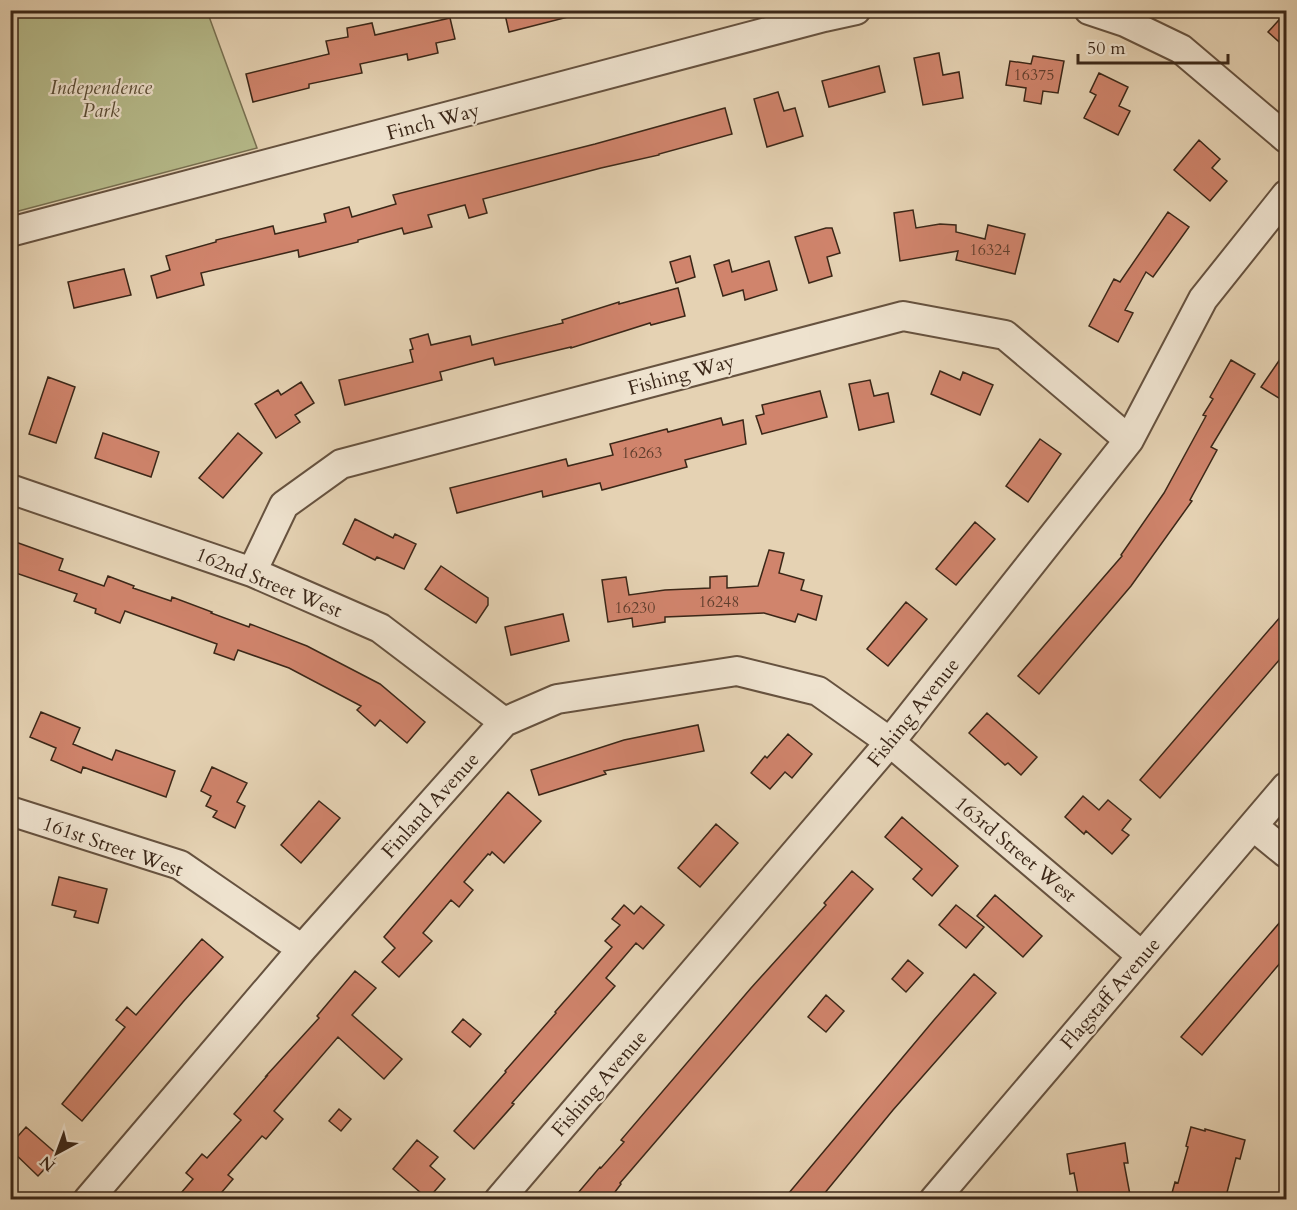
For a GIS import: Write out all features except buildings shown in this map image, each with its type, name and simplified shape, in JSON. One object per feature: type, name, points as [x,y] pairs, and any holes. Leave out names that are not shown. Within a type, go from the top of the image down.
[{"type":"street","name":"Finch Way","points":[[10,232],[824,14],[856,10]]},
{"type":"street","points":[[1089,10],[1125,22],[1181,49],[1287,138]]},
{"type":"street","name":"Fishing Avenue","points":[[499,1200],[890,742],[1129,440],[1203,299],[1287,195]]},
{"type":"street","name":"Fishing Way","points":[[252,572],[284,505],[341,464],[903,316],[1005,335],[1129,440]]},
{"type":"street","name":"162nd Street West","points":[[10,489],[252,572],[380,628],[504,722]]},
{"type":"street","name":"Finland Avenue","points":[[88,1200],[302,949],[504,722],[557,699],[737,671],[818,691],[890,742]]},
{"type":"street","name":"163rd Street West","points":[[890,742],[1142,956]]},
{"type":"street","name":"Flagstaff Avenue","points":[[934,1200],[1287,787]]},
{"type":"street","name":"161st Street West","points":[[10,811],[180,865],[302,949]]},
{"type":"street","points":[[1253,826],[1287,853]]},
{"type":"green space","name":"Independence Park","points":[[11,10],[207,11],[257,148],[11,213]]}]
